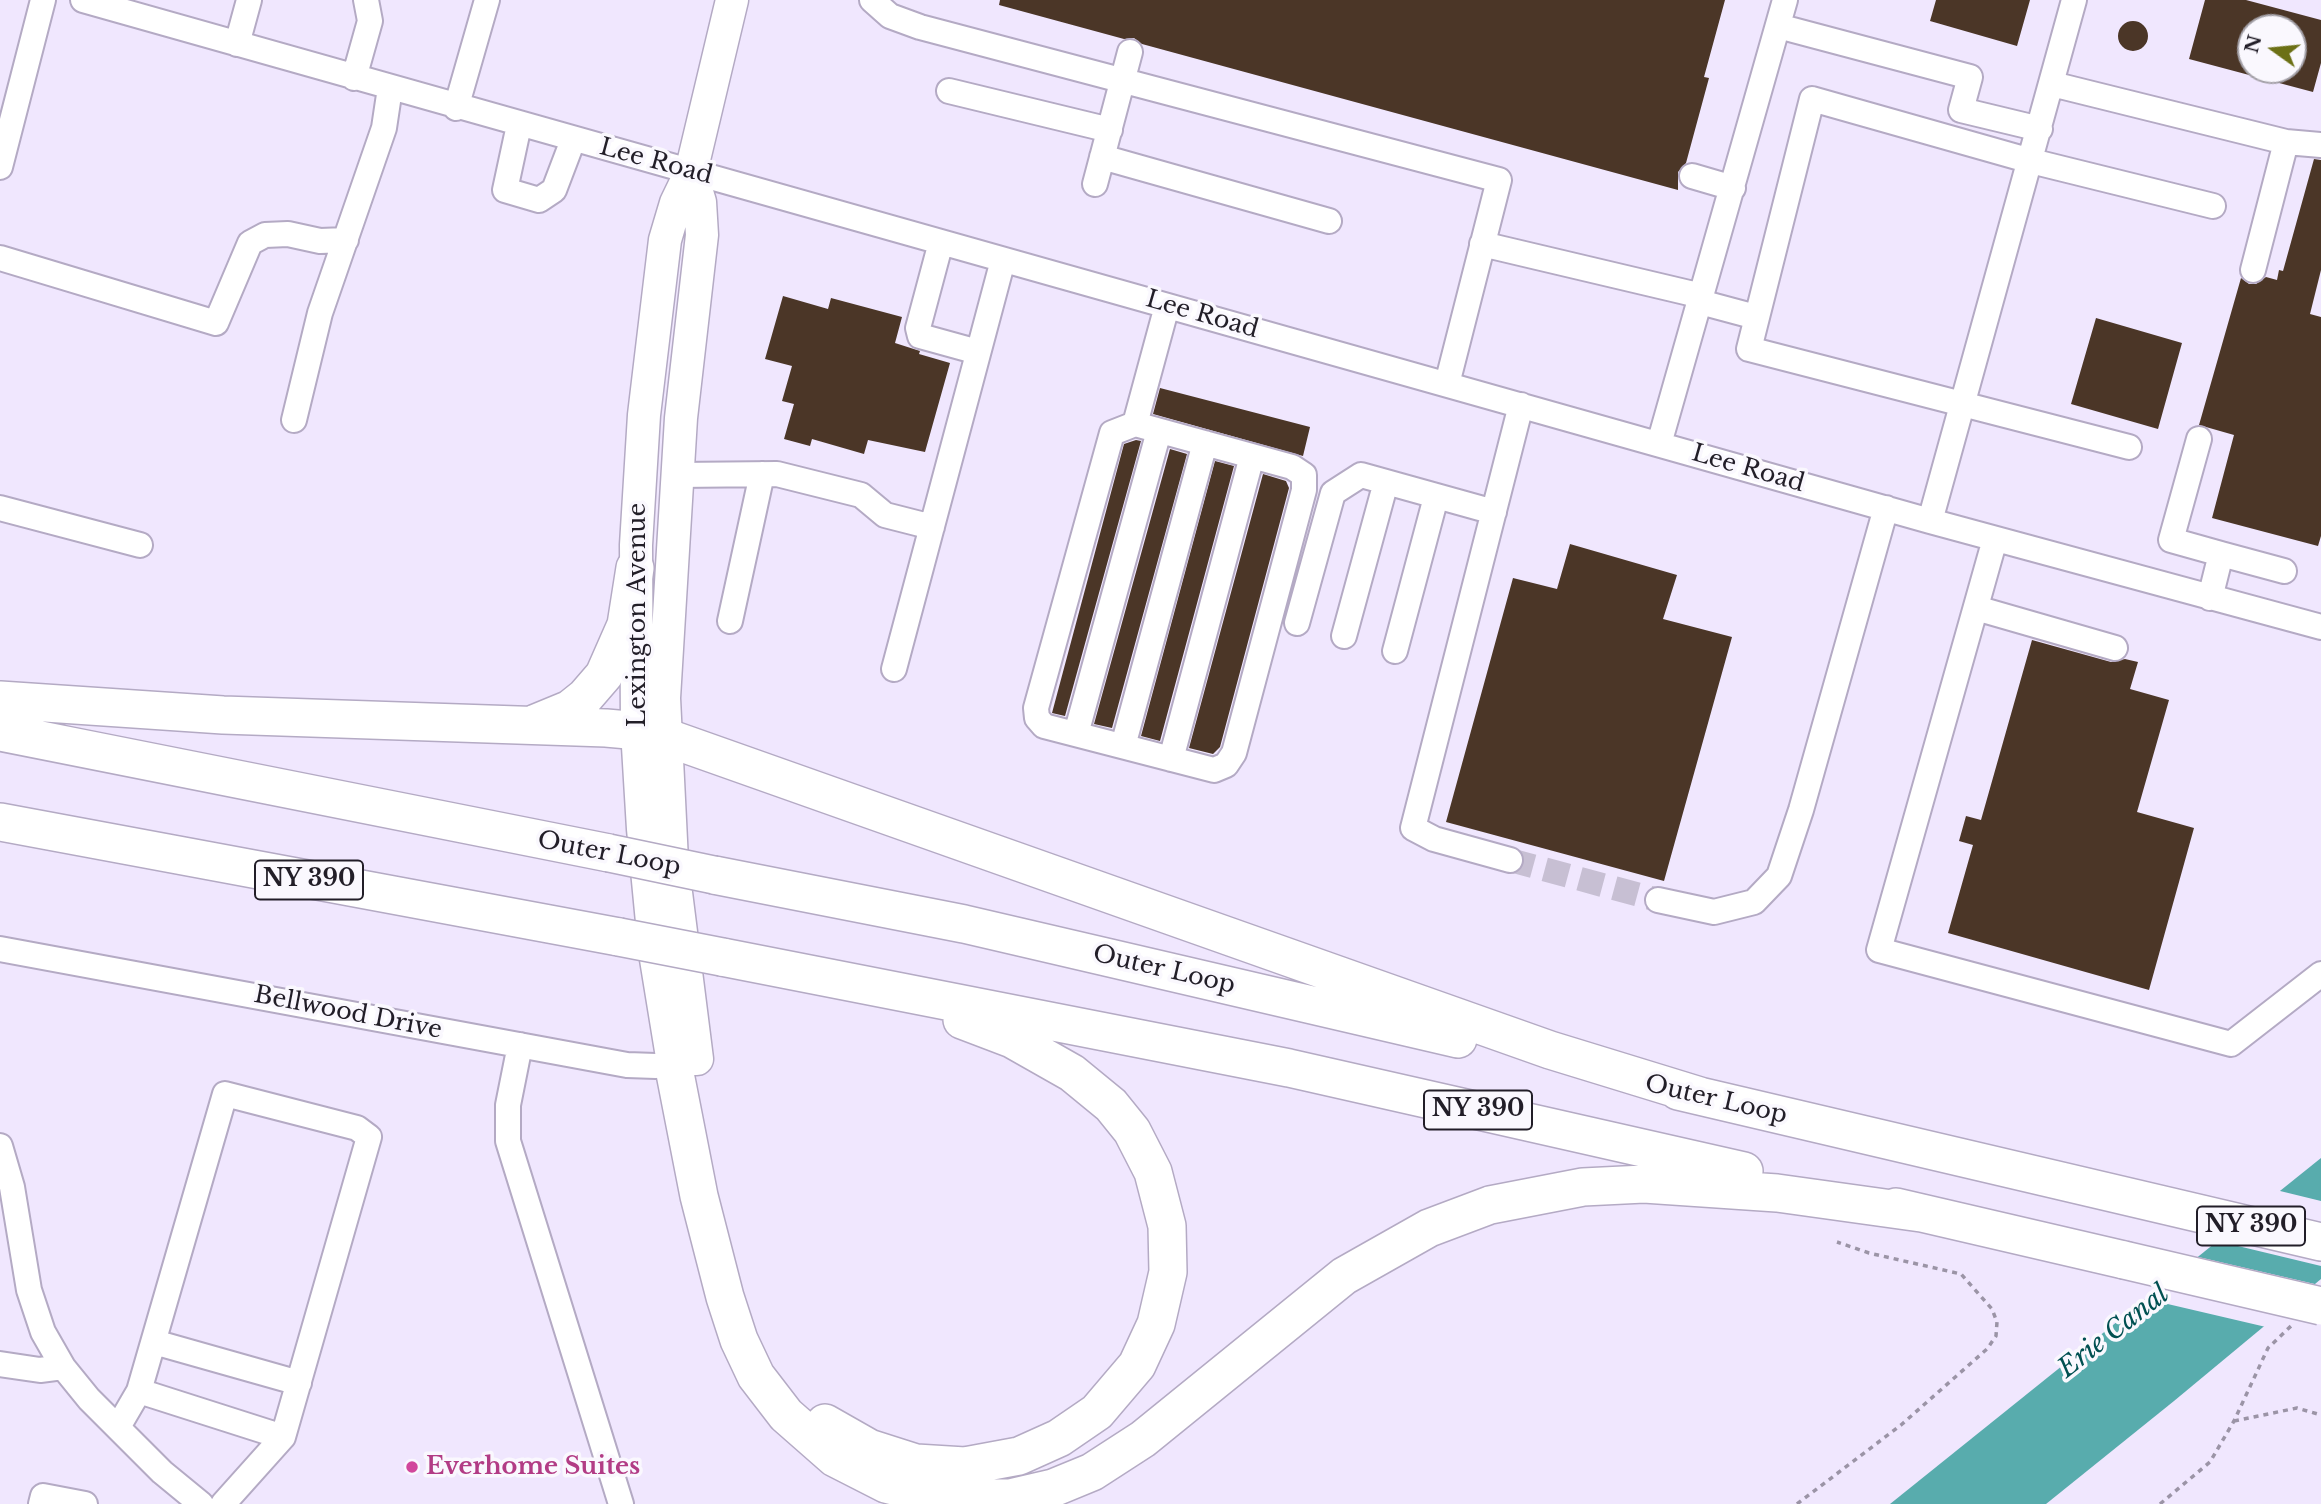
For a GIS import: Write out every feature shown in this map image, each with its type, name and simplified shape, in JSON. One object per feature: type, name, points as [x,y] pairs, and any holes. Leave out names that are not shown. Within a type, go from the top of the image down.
[{"type":"highway","points":[[523,725],[563,714],[599,682],[622,636],[635,568]]},
{"type":"highway","points":[[0,700],[223,715],[523,725],[651,733],[1550,1050],[1700,1096]]},
{"type":"highway","name":"Outer Loop","points":[[0,732],[1010,935],[2321,1242]]},
{"type":"highway","name":"NY 390","points":[[0,822],[828,976],[1289,1068],[2124,1260],[2308,1314]]},
{"type":"highway","points":[[685,1061],[750,1314],[767,1356],[800,1400],[823,1421],[860,1445],[897,1458],[926,1464],[965,1466],[998,1462],[1030,1453],[1069,1433],[1097,1412],[1130,1375],[1148,1344],[1163,1304],[1168,1272],[1167,1226],[1161,1193],[1138,1141],[1111,1105],[1094,1089],[1059,1064],[1028,1047],[967,1022],[828,976]]},
{"type":"highway","points":[[685,1061],[722,1286],[739,1340],[756,1376],[786,1415],[835,1458],[886,1484],[936,1497],[1010,1498],[1053,1488],[1093,1472],[1143,1439],[1344,1276],[1429,1228],[1490,1205],[1583,1186],[1644,1184],[1790,1194],[1921,1213]]},
{"type":"main road","name":"Lexington Avenue","points":[[685,1061],[674,889],[651,733],[635,568],[643,427],[660,273],[672,215],[691,172],[732,0]]},
{"type":"main road","name":"Lexington Avenue","points":[[651,733],[664,676],[677,475],[702,235],[700,202],[691,172]]},
{"type":"street","points":[[0,167],[43,0]]},
{"type":"street","name":"Lee Road","points":[[83,0],[456,108],[1930,521],[2321,627]]},
{"type":"street","points":[[237,44],[248,0]]},
{"type":"street","points":[[355,78],[370,21],[366,0]]},
{"type":"street","points":[[456,108],[487,0]]},
{"type":"street","points":[[872,0],[890,16],[920,27],[1499,180],[1447,384]]},
{"type":"street","points":[[1659,444],[1785,0]]},
{"type":"street","points":[[1930,521],[2074,0]]},
{"type":"street","points":[[1778,26],[1970,77],[1961,110],[2040,129]]},
{"type":"street","points":[[1095,184],[1130,51]]},
{"type":"street","points":[[2052,84],[2286,142],[2321,145]]},
{"type":"street","points":[[294,420],[320,313],[384,128],[390,88]]},
{"type":"street","points":[[949,91],[1110,130]]},
{"type":"street","points":[[2129,447],[1749,349],[1812,99],[2031,161],[2213,206]]},
{"type":"street","points":[[519,125],[505,190],[540,200],[554,190],[573,139]]},
{"type":"street","points":[[2253,270],[2286,142]]},
{"type":"street","points":[[1102,157],[1329,220]]},
{"type":"street","points":[[1692,176],[1733,188]]},
{"type":"street","points":[[0,258],[216,323],[250,243],[265,234],[288,234],[320,241],[346,240]]},
{"type":"street","points":[[941,242],[918,328],[920,337],[978,352]]},
{"type":"street","points":[[1482,244],[1701,299],[1756,317]]},
{"type":"street","points":[[894,669],[1003,260]]},
{"type":"street","points":[[1076,734],[1147,428],[1167,306]]},
{"type":"street","points":[[1510,860],[1434,839],[1413,828],[1521,405]]},
{"type":"street","points":[[1147,428],[1292,467],[1304,475],[1304,490],[1237,740],[1226,765],[1214,770],[1044,726],[1037,718],[1036,708],[1112,433],[1147,428]]},
{"type":"street","points":[[2199,439],[2171,540],[2284,571]]},
{"type":"street","points":[[1124,746],[1205,443]]},
{"type":"street","points":[[1171,758],[1252,456]]},
{"type":"street","points":[[730,621],[762,474]]},
{"type":"street","points":[[677,475],[777,474],[861,495],[885,515],[932,527]]},
{"type":"street","points":[[1297,623],[1333,493],[1361,475],[1494,512]]},
{"type":"street","points":[[1344,636],[1386,482]]},
{"type":"street","points":[[1395,651],[1436,496]]},
{"type":"street","points":[[0,508],[141,545]]},
{"type":"street","points":[[1658,900],[1714,912],[1754,902],[1779,876],[1886,508]]},
{"type":"street","points":[[1995,539],[1879,950],[2231,1044],[2321,974]]},
{"type":"street","points":[[2210,598],[2221,554]]},
{"type":"street","points":[[1976,608],[2115,648]]},
{"type":"street","name":"Bellwood Drive","points":[[0,949],[627,1065],[685,1061]]},
{"type":"street","points":[[520,1045],[508,1105],[508,1141],[621,1504]]},
{"type":"street","points":[[118,1427],[139,1391],[225,1094],[357,1128],[369,1137],[283,1437],[223,1504]]},
{"type":"street","points":[[0,1146],[12,1187],[29,1290],[43,1332],[63,1367],[162,1472],[196,1502]]},
{"type":"street","points":[[154,1342],[299,1383]]},
{"type":"street","points":[[0,1364],[40,1370],[63,1367]]},
{"type":"street","points":[[139,1391],[283,1437]]},
{"type":"street","points":[[41,1504],[43,1496],[85,1504]]},
{"type":"path","points":[[1797,1504],[1934,1398],[1987,1349],[1996,1336],[1997,1322],[1992,1308],[1961,1274],[1869,1253],[1837,1242]]},
{"type":"path","points":[[2160,1504],[2210,1462],[2234,1421],[2268,1348],[2308,1314]]},
{"type":"path","points":[[2234,1421],[2297,1408],[2321,1415]]},
{"type":"water","name":"Erie Canal","points":[[2321,1158],[2321,1279],[2046,1504],[1890,1504]]},
{"type":"pier","points":[[2276,1190],[2321,1201],[2321,1266],[2213,1240]]},
{"type":"pier","points":[[2194,1256],[2319,1285],[2266,1327],[2142,1298]]},
{"type":"building","points":[[1000,0],[1725,0],[1704,77],[1709,78],[1686,163],[1678,172],[1678,190],[1142,44],[1134,38],[1124,39],[999,5]]},
{"type":"building","points":[[1936,0],[2030,0],[2017,46],[1930,21]]},
{"type":"building","points":[[2205,0],[2246,0],[2298,14],[2237,14],[2237,72],[2189,59]]},
{"type":"building","points":[[2307,16],[2321,20],[2321,63],[2313,92],[2283,84],[2307,84]]},
{"type":"building","points":[[2133,21],[2144,25],[2148,36],[2144,47],[2133,51],[2122,47],[2118,36],[2122,25]]},
{"type":"building","points":[[2314,159],[2321,160],[2321,270],[2310,314],[2321,317],[2321,536],[2318,546],[2212,518],[2234,435],[2199,425],[2241,278],[2249,284],[2256,284],[2266,277],[2277,280],[2279,270],[2283,271]]},
{"type":"building","points":[[783,296],[828,309],[831,298],[902,317],[895,343],[920,351],[919,354],[950,363],[925,452],[868,440],[864,454],[812,439],[810,446],[784,439],[794,404],[782,401],[792,366],[765,359]]},
{"type":"building","points":[[2096,318],[2182,343],[2158,429],[2071,404]]},
{"type":"building","points":[[1160,388],[1310,427],[1303,456],[1153,414]]},
{"type":"building","points":[[1141,441],[1065,716],[1052,713],[1124,444]]},
{"type":"building","points":[[1170,449],[1187,454],[1112,728],[1094,724]]},
{"type":"building","points":[[1215,461],[1234,466],[1160,741],[1141,736]]},
{"type":"building","points":[[1263,474],[1286,481],[1289,488],[1220,747],[1213,754],[1189,748]]},
{"type":"building","points":[[1570,544],[1677,575],[1663,619],[1732,637],[1664,881],[1446,822],[1513,578],[1557,589]]},
{"type":"building","points":[[2032,640],[2111,662],[2125,659],[2138,662],[2130,689],[2169,700],[2137,812],[2194,828],[2149,990],[1948,933],[1973,845],[1959,841],[1966,816],[1981,820]]},
{"type":"tunnel","points":[[1510,860],[1658,900]]},
{"type":"place","name":"Everhome Suites","points":[[412,1467]]}]
